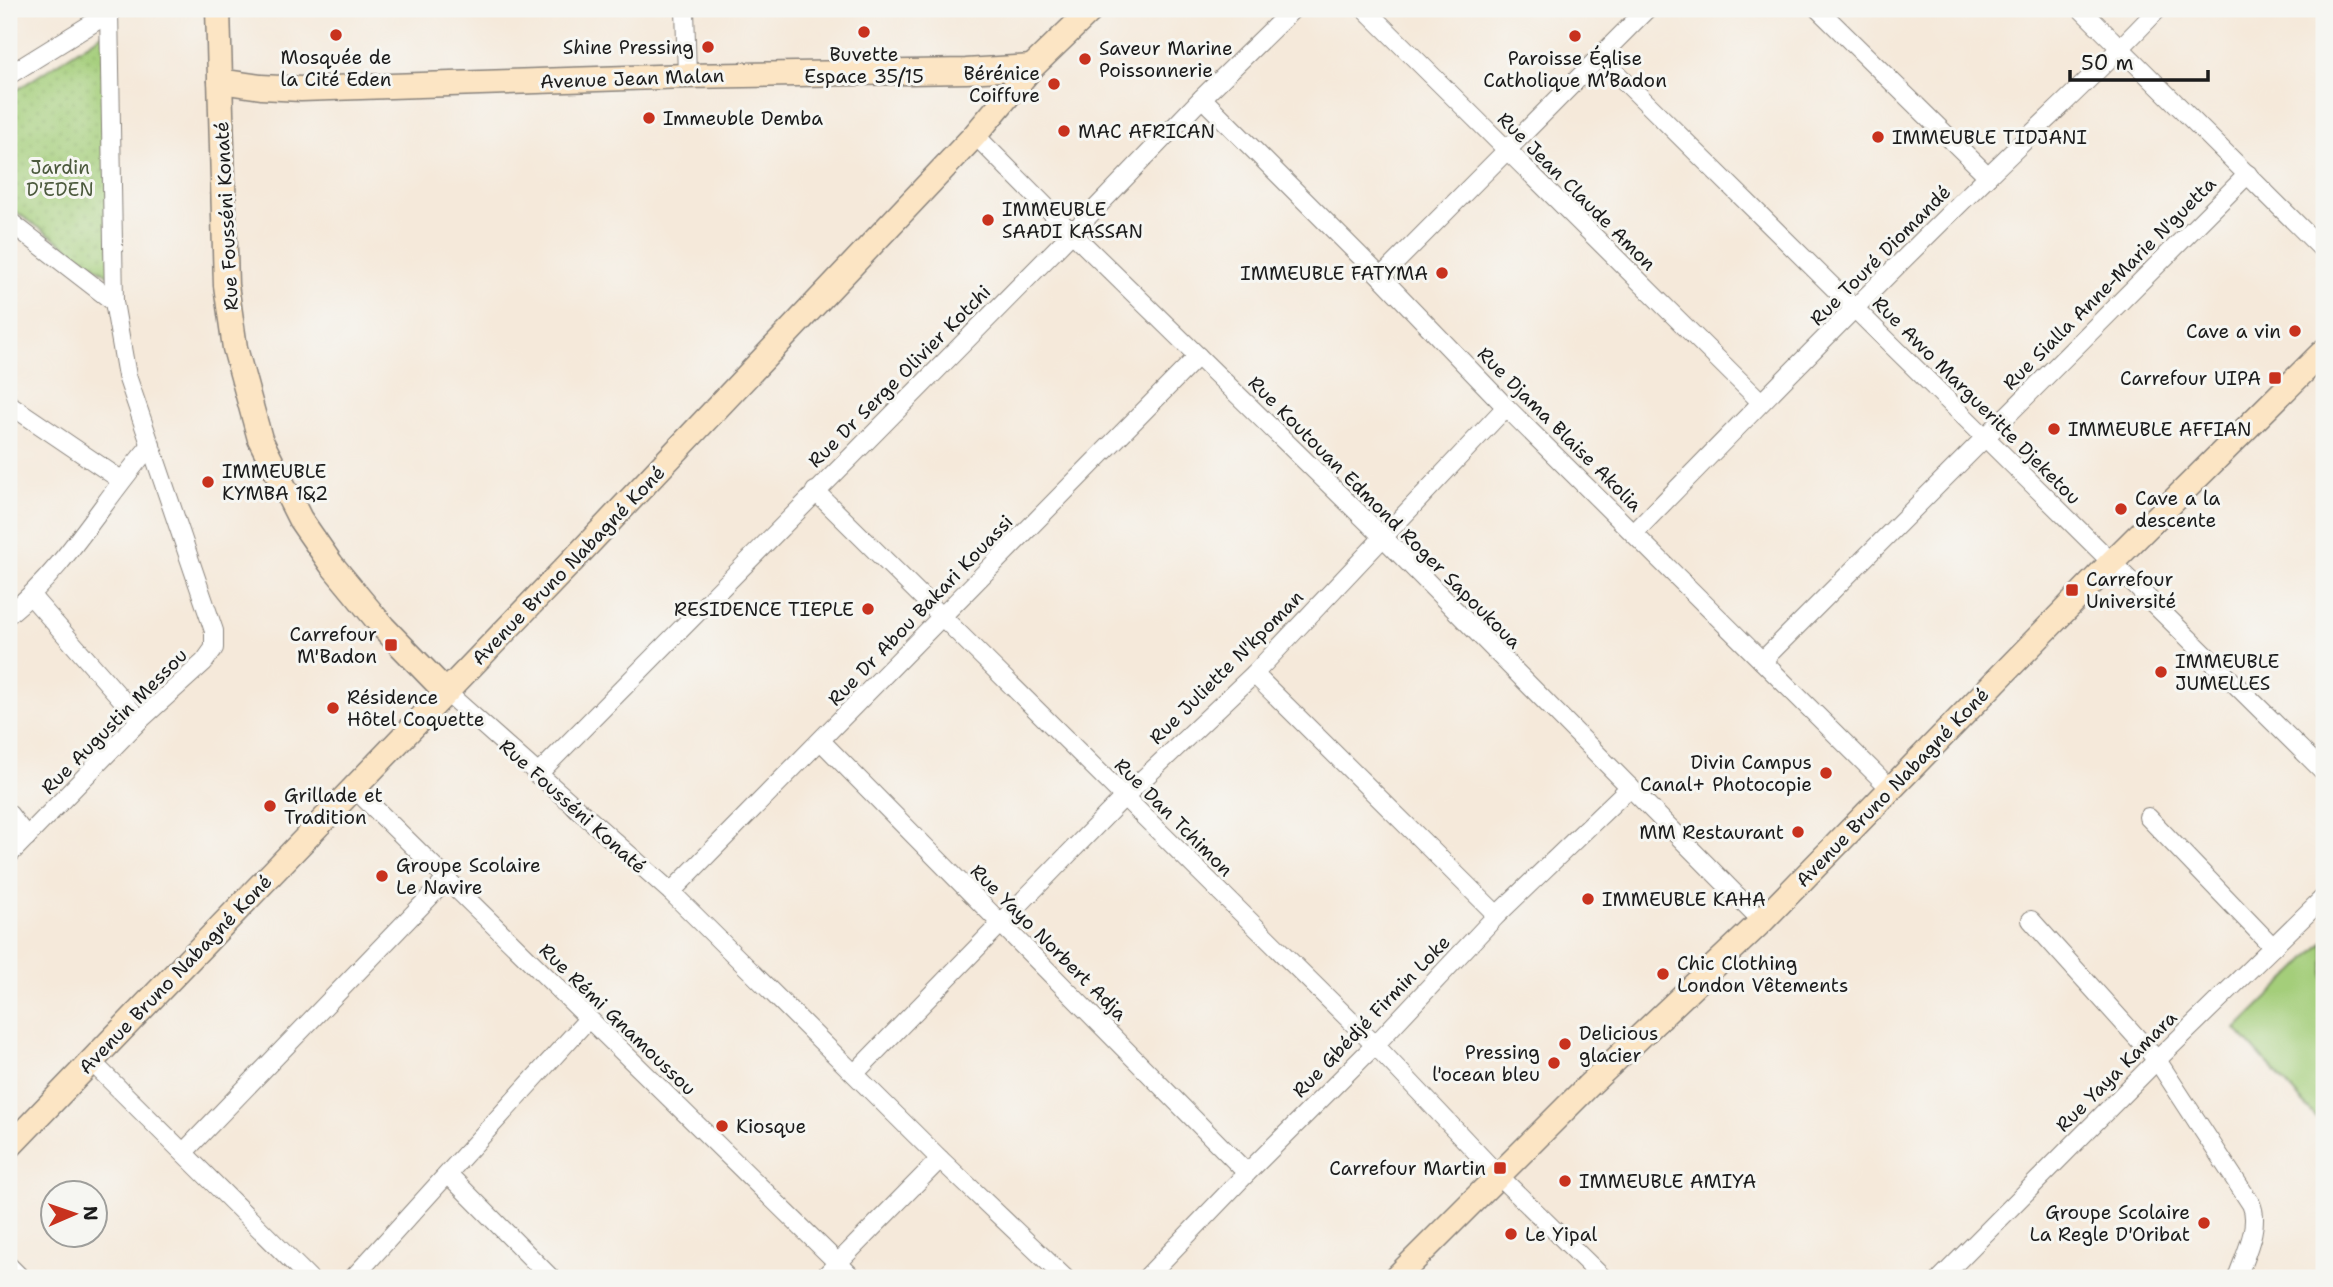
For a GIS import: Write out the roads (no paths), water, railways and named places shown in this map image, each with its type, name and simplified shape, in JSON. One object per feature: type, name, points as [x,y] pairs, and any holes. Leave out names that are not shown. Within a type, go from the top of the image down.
[{"type":"main road","points":[[218,9],[220,81]]},
{"type":"main road","points":[[1032,67],[1092,9]]},
{"type":"main road","name":"Avenue Jean Malan","points":[[220,81],[301,89],[1032,67]]},
{"type":"main road","name":"Avenue Bruno Nabagné Koné","points":[[9,1147],[975,135],[1032,67]]},
{"type":"main road","name":"Rue Fousséni Konaté","points":[[220,81],[226,285],[235,348],[260,439],[300,519],[331,564],[383,627],[446,692]]},
{"type":"main road","name":"Avenue Bruno Nabagné Koné","points":[[1396,1278],[1588,1086],[1762,921],[2111,563],[2324,351]]},
{"type":"street","points":[[685,9],[687,76]]},
{"type":"street","name":"Rue Dr Serge Olivier Kotchi","points":[[537,775],[1202,98],[1293,9]]},
{"type":"street","name":"Rue Jean Claude Amon","points":[[1365,9],[1761,402]]},
{"type":"street","points":[[1381,276],[1647,9]]},
{"type":"street","points":[[1818,9],[1988,176]]},
{"type":"street","points":[[2081,9],[2324,251]]},
{"type":"street","name":"Rue Touré Diomandé","points":[[1634,533],[1761,402],[1988,176],[2122,48],[2158,9]]},
{"type":"street","points":[[9,75],[109,11]]},
{"type":"street","points":[[9,614],[31,596],[151,445],[127,376],[114,302],[109,11]]},
{"type":"street","name":"Rue Awo Margueritte Djeketou","points":[[1600,57],[2324,772]]},
{"type":"street","name":"Rue Djama Blaise Akolia","points":[[1202,98],[1381,276],[1506,407],[1890,788]]},
{"type":"street","name":"Rue Koutouan Edmond Roger Sapoukoua","points":[[975,135],[1382,537],[1762,921]]},
{"type":"street","name":"Rue Sialla Anne-Marie N'guetta","points":[[1762,661],[2248,174]]},
{"type":"street","points":[[9,220],[114,302]]},
{"type":"street","name":"Rue Dr Abou Bakari Kouassi","points":[[671,892],[1198,356]]},
{"type":"street","name":"Rue Juliette N'kpoman","points":[[855,1073],[1124,797],[1254,674],[1506,407]]},
{"type":"street","points":[[11,409],[121,480]]},
{"type":"street","name":"Rue Augustin Messou","points":[[9,855],[140,720],[204,662],[214,648],[214,631],[151,445]]},
{"type":"street","name":"Rue Dan Tchimon","points":[[815,491],[1375,1045],[1499,1176]]},
{"type":"street","points":[[31,596],[140,720]]},
{"type":"street","points":[[1254,674],[1497,915]]},
{"type":"street","name":"Rue Fousséni Konaté","points":[[446,692],[671,892],[940,1159],[1065,1278]]},
{"type":"street","name":"Rue Yayo Norbert Adja","points":[[821,741],[1247,1173]]},
{"type":"street","name":"Rue Rémi Gnamoussou","points":[[354,788],[853,1278]]},
{"type":"street","name":"Rue Gbédjé Firmin Loke","points":[[1146,1278],[1375,1045],[1497,915],[1630,788]]},
{"type":"street","points":[[9,814],[27,837]]},
{"type":"street","points":[[2148,817],[2273,947]]},
{"type":"street","points":[[184,1152],[446,880]]},
{"type":"street","name":"Rue Yaya Kamara","points":[[1941,1278],[2157,1060],[2324,897]]},
{"type":"street","points":[[2031,920],[2157,1060],[2255,1212],[2254,1225],[2237,1278]]},
{"type":"street","points":[[353,1278],[588,1020]]},
{"type":"street","points":[[91,1061],[309,1278]]},
{"type":"street","points":[[824,1278],[940,1159]]},
{"type":"street","points":[[449,1175],[542,1275]]},
{"type":"street","points":[[1499,1176],[1603,1278]]},
{"type":"street","points":[[9,1266],[22,1278]]},
{"type":"place","name":"Buvette Espace 35/15","points":[[864,32]]},
{"type":"place","name":"Mosquée de la Cité Eden","points":[[336,35]]},
{"type":"place","name":"Paroisse Église Catholique M’Badon","points":[[1575,36]]},
{"type":"place","name":"Shine Pressing","points":[[708,47]]},
{"type":"place","name":"Saveur Marine Poissonnerie","points":[[1085,59]]},
{"type":"place","name":"Bérénice Coiffure","points":[[1054,84]]},
{"type":"place","name":"Immeuble Demba","points":[[649,118]]},
{"type":"place","name":"MAC AFRICAN","points":[[1064,131]]},
{"type":"place","name":"IMMEUBLE TIDJANI","points":[[1878,137]]},
{"type":"place","name":"IMMEUBLE SAADI KASSAN","points":[[988,220]]},
{"type":"place","name":"IMMEUBLE FATYMA","points":[[1442,273]]},
{"type":"place","name":"Cave a vin","points":[[2295,331]]},
{"type":"place","name":"Carrefour UIPA","points":[[2275,378]]},
{"type":"place","name":"IMMEUBLE AFFIAN","points":[[2054,429]]},
{"type":"place","name":"IMMEUBLE KYMBA 1&2","points":[[208,482]]},
{"type":"place","name":"Cave a la descente","points":[[2121,509]]},
{"type":"place","name":"Carrefour Université","points":[[2072,590]]},
{"type":"place","name":"RESIDENCE TIEPLE","points":[[868,609]]},
{"type":"place","name":"Carrefour M'Badon","points":[[391,645]]},
{"type":"place","name":"IMMEUBLE JUMELLES","points":[[2161,672]]},
{"type":"place","name":"Résidence Hôtel Coquette","points":[[333,708]]},
{"type":"place","name":"Divin Campus Canal+ Photocopie","points":[[1826,773]]},
{"type":"place","name":"Grillade et Tradition","points":[[270,806]]},
{"type":"place","name":"MM Restaurant","points":[[1798,832]]},
{"type":"place","name":"Groupe Scolaire Le Navire","points":[[382,876]]},
{"type":"place","name":"IMMEUBLE KAHA","points":[[1588,899]]},
{"type":"place","name":"Chic Clothing London Vêtements","points":[[1663,974]]},
{"type":"place","name":"Delicious glacier","points":[[1565,1044]]},
{"type":"place","name":"Pressing l'ocean bleu","points":[[1554,1063]]},
{"type":"place","name":"Kiosque","points":[[722,1126]]},
{"type":"place","name":"Carrefour Martin","points":[[1500,1168]]},
{"type":"place","name":"IMMEUBLE AMIYA","points":[[1565,1181]]},
{"type":"place","name":"Groupe Scolaire La Regle D'Oribat","points":[[2204,1223]]},
{"type":"place","name":"Le Yipal","points":[[1511,1234]]},
{"type":"park label","name":"Jardin D'EDEN","points":[[60,178]]}]
